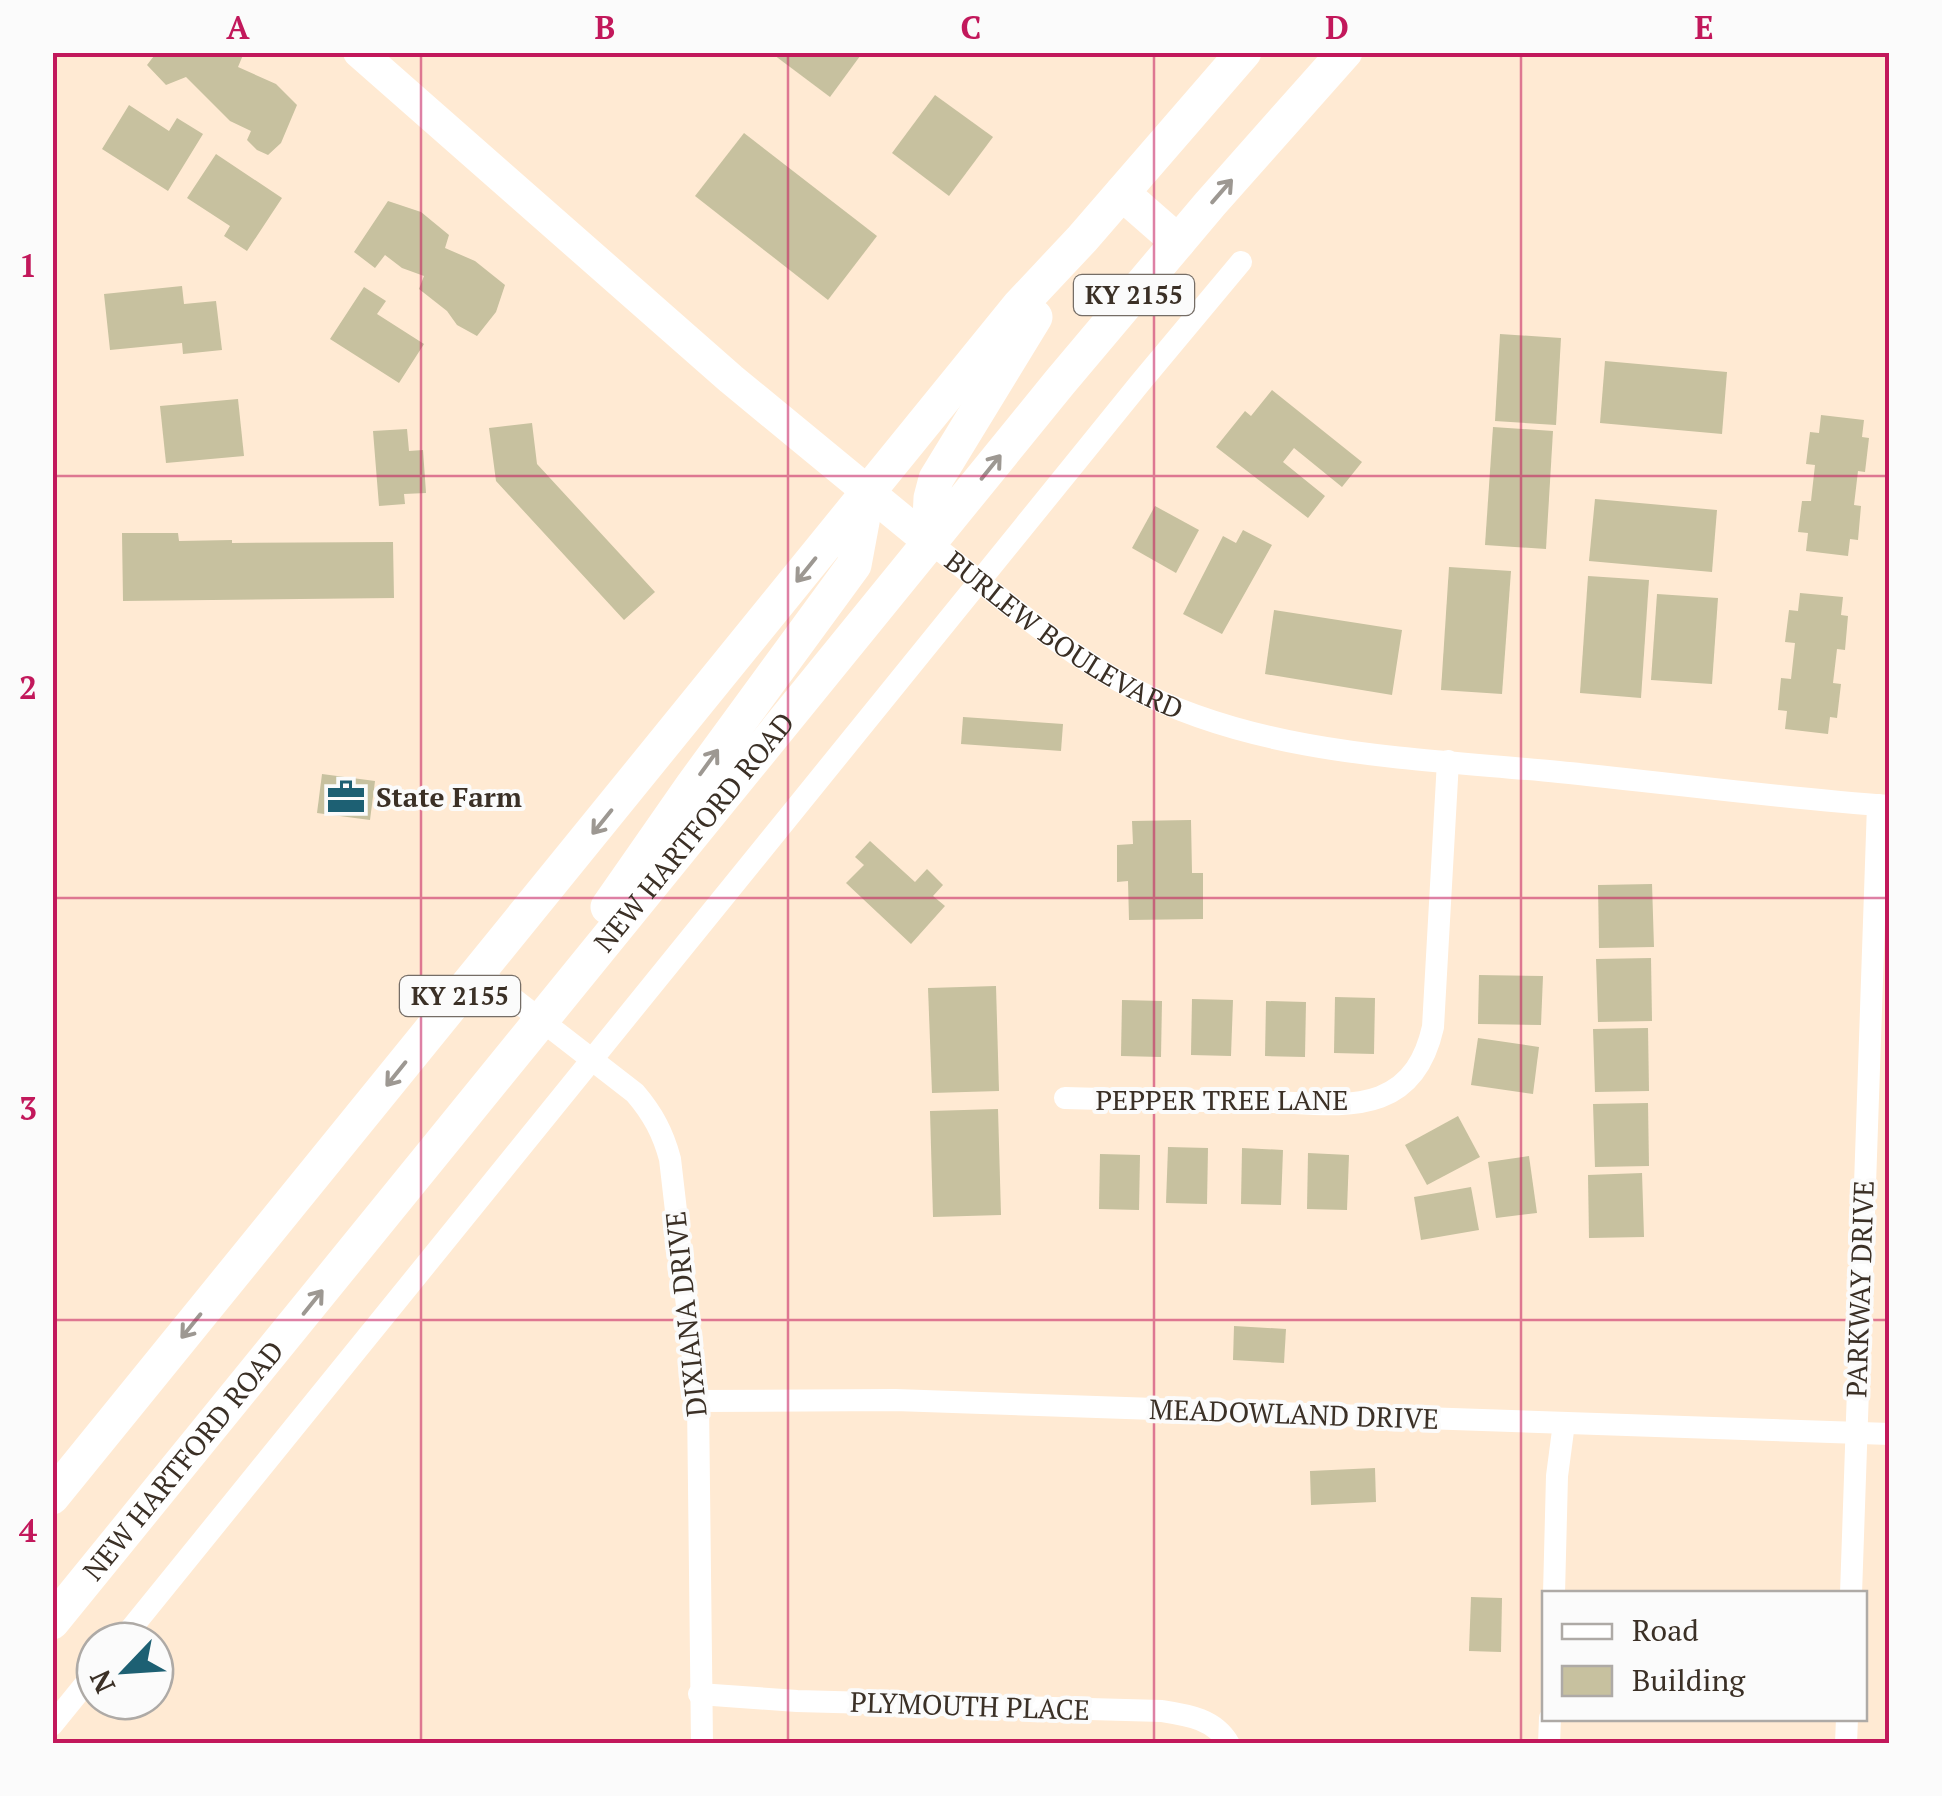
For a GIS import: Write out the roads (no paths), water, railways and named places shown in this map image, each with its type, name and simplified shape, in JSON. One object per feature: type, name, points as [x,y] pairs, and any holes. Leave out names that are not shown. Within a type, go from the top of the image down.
[{"type":"main road","name":"KY 2155","points":[[52,1498],[1020,306],[1244,52]]},
{"type":"main road","name":"NEW HARTFORD ROAD","points":[[52,1622],[929,542],[1178,242],[1345,52]]},
{"type":"main road","points":[[1122,193],[1178,242]]},
{"type":"main road","points":[[929,542],[936,480],[1082,239]]},
{"type":"main road","points":[[542,1020],[584,942],[639,860],[854,565],[868,494]]},
{"type":"street","name":"BURLEW BOULEVARD","points":[[359,52],[635,296],[868,494],[1092,666],[1179,709],[1285,741],[1342,751],[1884,805]]},
{"type":"street","points":[[136,1621],[1242,262]]},
{"type":"street","name":"PEPPER TREE LANE","points":[[1065,1098],[1334,1103],[1379,1098],[1400,1087],[1422,1061],[1434,1027],[1448,761]]},
{"type":"street","name":"PARKWAY DRIVE","points":[[1851,1591],[1884,805]]},
{"type":"street","name":"DIXIANA DRIVE","points":[[479,972],[635,1093],[663,1132],[670,1160],[698,1401],[702,1744]]},
{"type":"street","name":"MEADOWLAND DRIVE","points":[[698,1401],[915,1401],[1890,1434]]},
{"type":"street","points":[[1554,1591],[1557,1476],[1564,1423]]},
{"type":"street","name":"PLYMOUTH PLACE","points":[[700,1694],[797,1701],[1162,1711],[1209,1723],[1230,1744]]},
{"type":"street","points":[[52,1725],[75,1697]]},
{"type":"place","name":"State Farm","points":[[346,797]]}]
